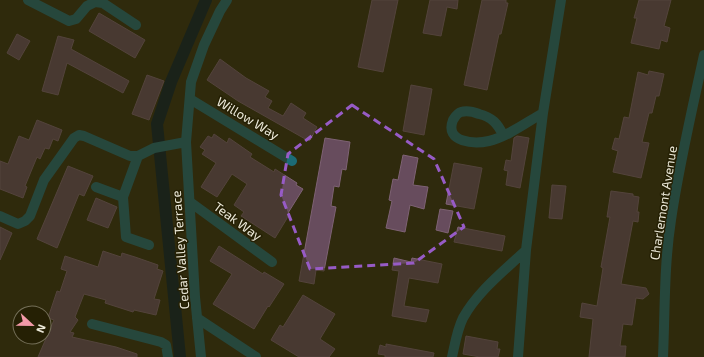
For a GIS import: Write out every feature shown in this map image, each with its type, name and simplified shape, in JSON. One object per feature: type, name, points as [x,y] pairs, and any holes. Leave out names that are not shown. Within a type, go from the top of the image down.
[{"type":"street","points":[[28,0],[69,21],[76,19],[87,6],[95,2],[103,3],[136,25]]},
{"type":"street","name":"Cedar Valley Terrace","points":[[201,357],[197,318],[186,142],[191,82],[204,45],[220,11],[227,0]]},
{"type":"street","points":[[518,357],[526,250],[543,113],[561,0]]},
{"type":"street","name":"Charlemont Avenue","points":[[663,357],[666,272],[671,220],[704,55]]},
{"type":"street","name":"Willow Way","points":[[190,99],[292,161]]},
{"type":"street","points":[[503,135],[495,122],[481,114],[465,111],[460,112],[456,115],[453,121],[453,132],[459,139],[466,142],[477,142],[490,140],[503,135],[543,113]]},
{"type":"street","points":[[0,216],[18,224],[25,221],[30,216],[44,180],[74,138],[79,135],[130,156],[138,156],[154,148],[186,142]]},
{"type":"street","points":[[138,156],[123,197],[126,237],[149,245]]},
{"type":"street","points":[[96,187],[123,197]]},
{"type":"street","name":"Teak Way","points":[[190,202],[272,262]]},
{"type":"street","points":[[452,357],[463,319],[472,305],[484,290],[526,250]]},
{"type":"street","points":[[197,318],[256,357]]},
{"type":"street","points":[[92,324],[161,342],[166,345],[168,357]]},
{"type":"highlighted area","points":[[352,105],[434,159],[464,227],[414,263],[310,269],[281,195],[288,154]]},
{"type":"building","points":[[372,0],[398,0],[383,72],[358,67]]},
{"type":"building","points":[[430,0],[458,0],[457,9],[447,7],[441,36],[423,33]]},
{"type":"building","points":[[482,0],[506,0],[506,3],[508,3],[501,34],[499,34],[487,90],[464,85]]},
{"type":"building","points":[[639,0],[671,0],[664,26],[670,28],[667,42],[661,40],[659,49],[631,43],[637,18],[634,18]]},
{"type":"building","points":[[99,13],[145,40],[135,58],[89,31]]},
{"type":"building","points":[[17,34],[30,41],[19,60],[7,53]]},
{"type":"building","points":[[58,36],[74,40],[71,49],[129,81],[123,93],[67,63],[58,95],[42,91]]},
{"type":"building","points":[[220,59],[246,78],[269,91],[265,97],[272,101],[268,108],[283,116],[291,103],[306,113],[303,118],[317,127],[310,140],[307,140],[238,101],[207,80]]},
{"type":"building","points":[[649,71],[664,74],[659,96],[656,96],[652,113],[649,113],[642,142],[649,143],[641,178],[613,172],[618,151],[612,149],[615,138],[619,139],[624,117],[629,118],[638,72],[648,75]]},
{"type":"building","points":[[147,75],[164,81],[149,120],[132,114]]},
{"type":"building","points":[[411,85],[432,89],[424,135],[403,131]]},
{"type":"building","points":[[37,120],[62,130],[58,141],[53,139],[49,149],[45,148],[40,159],[37,157],[25,186],[27,187],[23,198],[0,189],[0,161],[8,164],[19,136],[29,140]]},
{"type":"building","points":[[214,134],[227,143],[229,138],[252,154],[250,157],[274,172],[275,169],[297,183],[296,185],[303,189],[275,238],[241,216],[244,212],[234,205],[247,184],[232,174],[217,197],[201,187],[216,163],[202,154],[205,150],[200,147],[208,136],[212,138]]},
{"type":"building","points":[[517,136],[529,138],[520,188],[506,185],[508,171],[504,170],[506,160],[511,161],[514,138]]},
{"type":"building","points":[[325,138],[350,142],[346,170],[342,169],[339,187],[334,186],[331,206],[336,207],[324,271],[316,270],[314,284],[299,281]]},
{"type":"building","points":[[403,155],[418,158],[413,185],[428,187],[424,209],[410,205],[405,232],[386,228],[392,201],[389,200],[393,179],[398,180]]},
{"type":"building","points":[[454,163],[482,168],[474,209],[446,204]]},
{"type":"building","points":[[68,166],[93,176],[84,196],[79,194],[57,248],[37,239]]},
{"type":"building","points":[[552,185],[566,186],[562,219],[549,218]]},
{"type":"building","points":[[611,191],[633,194],[633,196],[639,197],[637,212],[639,212],[638,222],[633,221],[621,284],[646,288],[649,294],[643,299],[636,298],[632,325],[623,324],[620,346],[626,346],[625,357],[589,357],[593,319],[580,317],[582,303],[597,306],[603,268],[601,267],[610,217],[607,217]]},
{"type":"building","points":[[96,198],[117,207],[108,228],[87,220]]},
{"type":"building","points":[[440,209],[453,211],[448,233],[436,230]]},
{"type":"building","points":[[0,227],[12,233],[0,260]]},
{"type":"building","points":[[458,227],[505,236],[502,251],[454,242]]},
{"type":"building","points":[[219,246],[263,274],[264,272],[284,284],[254,329],[213,304],[232,274],[210,261]]},
{"type":"building","points":[[103,251],[121,257],[122,253],[135,257],[158,265],[157,269],[163,271],[154,299],[160,300],[156,315],[134,310],[133,312],[105,303],[106,300],[84,294],[75,317],[78,320],[70,332],[74,333],[72,337],[116,347],[137,354],[137,357],[38,357],[43,345],[52,345],[52,325],[54,320],[52,319],[52,306],[57,291],[60,292],[67,271],[61,269],[65,256],[98,267]]},
{"type":"building","points":[[394,258],[411,262],[412,258],[442,264],[438,283],[409,278],[404,306],[429,310],[426,322],[392,316],[399,271],[392,270]]},
{"type":"building","points":[[303,295],[335,314],[320,339],[335,349],[329,357],[299,357],[271,340],[280,325],[283,327]]},
{"type":"building","points":[[466,336],[498,342],[497,349],[500,349],[498,357],[480,357],[463,354]]},
{"type":"building","points":[[386,344],[434,353],[433,357],[385,357],[385,355],[378,354],[380,345],[386,347]]},
{"type":"waterway","points":[[180,357],[157,124],[171,82],[206,0]]}]
